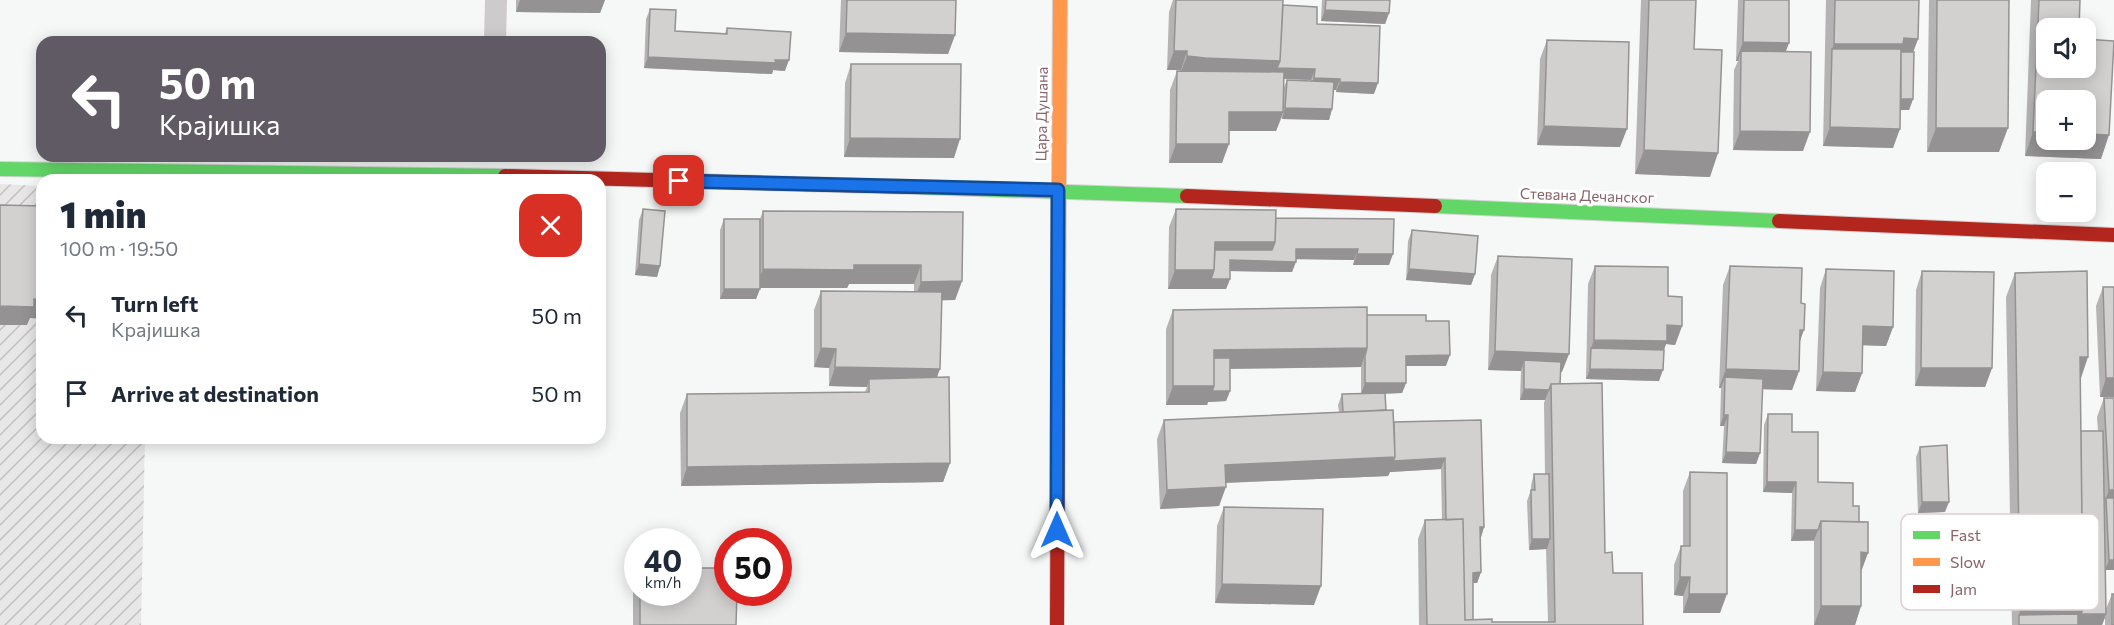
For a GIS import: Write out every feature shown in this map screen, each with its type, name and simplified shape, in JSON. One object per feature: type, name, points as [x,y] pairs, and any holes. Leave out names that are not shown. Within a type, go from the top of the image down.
[{"type":"street","name":"Цара Душана","points":[[1057,625],[1060,0]]},
{"type":"street","name":"Стевана Дечанског","points":[[0,168],[491,166],[2114,235]]},
{"type":"lane","points":[[495,36],[496,0]]},
{"type":"shaded area","points":[[0,184],[36,186],[36,444],[145,444],[141,625],[0,625]]},
{"type":"building","points":[[847,0],[956,0],[955,35],[846,33]]},
{"type":"building","points":[[1176,0],[1283,0],[1280,61],[1205,58],[1187,56],[1187,51],[1174,51]]},
{"type":"building","points":[[1326,0],[1390,0],[1389,13],[1325,10]]},
{"type":"building","points":[[1649,0],[1696,0],[1694,49],[1722,50],[1718,153],[1644,150]]},
{"type":"building","points":[[1744,0],[1789,0],[1789,43],[1743,42]]},
{"type":"building","points":[[1835,0],[1919,0],[1918,39],[1904,38],[1903,44],[1834,44]]},
{"type":"building","points":[[1937,0],[2009,0],[2008,128],[1936,128]]},
{"type":"building","points":[[2039,0],[2080,0],[2079,18],[2038,18]]},
{"type":"building","points":[[1283,5],[1317,7],[1317,24],[1380,26],[1378,83],[1340,82],[1340,79],[1314,78],[1315,69],[1277,68],[1280,61]]},
{"type":"building","points":[[650,9],[676,10],[675,31],[727,34],[727,28],[791,32],[789,60],[775,60],[776,63],[648,57]]},
{"type":"building","points":[[1547,40],[1629,42],[1627,129],[1544,126]]},
{"type":"building","points":[[2096,40],[2114,41],[2109,135],[2096,134],[2096,90],[2036,90],[2036,132],[2033,132],[2036,66],[2036,78],[2096,78]]},
{"type":"building","points":[[1832,49],[1901,49],[1900,129],[1830,127]]},
{"type":"building","points":[[1741,51],[1811,52],[1810,132],[1740,131]]},
{"type":"building","points":[[1901,52],[1914,52],[1913,99],[1901,99]]},
{"type":"building","points":[[851,64],[961,64],[960,139],[850,138]]},
{"type":"building","points":[[1177,71],[1284,72],[1283,112],[1229,112],[1229,144],[1176,144]]},
{"type":"building","points":[[1287,80],[1334,82],[1332,109],[1285,108]]},
{"type":"building","points":[[0,205],[36,206],[36,299],[34,299],[34,307],[0,306]]},
{"type":"building","points":[[643,209],[665,211],[660,266],[639,264]]},
{"type":"building","points":[[1176,209],[1276,210],[1275,242],[1215,242],[1214,270],[1175,270]]},
{"type":"building","points":[[763,211],[963,212],[962,281],[921,282],[921,265],[854,265],[854,270],[763,269]]},
{"type":"building","points":[[1276,218],[1394,219],[1393,254],[1357,254],[1358,249],[1296,249],[1296,262],[1230,260],[1230,279],[1211,279],[1215,250],[1272,250],[1275,242]]},
{"type":"building","points":[[724,219],[760,219],[760,289],[724,289]]},
{"type":"building","points":[[1412,230],[1478,236],[1475,274],[1409,269]]},
{"type":"building","points":[[1498,256],[1572,259],[1569,354],[1495,351]]},
{"type":"building","points":[[1595,266],[1668,267],[1668,296],[1682,297],[1682,326],[1667,325],[1667,341],[1594,340]]},
{"type":"building","points":[[1730,266],[1802,268],[1801,303],[1805,304],[1804,330],[1800,330],[1799,371],[1726,369]]},
{"type":"building","points":[[1826,269],[1894,271],[1893,327],[1863,326],[1862,373],[1823,372]]},
{"type":"building","points":[[1922,271],[1994,272],[1992,368],[1921,368]]},
{"type":"building","points":[[2087,271],[2088,357],[2080,357],[2082,514],[2019,514],[2015,273]]},
{"type":"building","points":[[2103,287],[2114,287],[2114,378],[2106,378]]},
{"type":"building","points":[[821,291],[942,292],[940,369],[835,367],[836,349],[821,348]]},
{"type":"building","points":[[1367,307],[1367,348],[1214,350],[1214,386],[1173,386],[1173,310]]},
{"type":"building","points":[[1367,315],[1426,315],[1426,321],[1449,321],[1450,355],[1406,356],[1406,383],[1365,383]]},
{"type":"building","points":[[1591,348],[1664,350],[1663,370],[1590,369]]},
{"type":"building","points":[[1214,358],[1230,358],[1230,391],[1212,391]]},
{"type":"building","points":[[1524,360],[1561,362],[1560,384],[1551,384],[1549,390],[1524,389]]},
{"type":"building","points":[[949,377],[950,463],[687,467],[687,394],[869,392],[869,379]]},
{"type":"building","points":[[1725,377],[1763,379],[1760,453],[1726,452],[1728,415],[1724,415]]},
{"type":"building","points":[[1602,383],[1605,553],[1612,552],[1613,573],[1642,573],[1643,625],[1427,625],[1425,520],[1463,519],[1465,620],[1555,622],[1551,384]]},
{"type":"building","points":[[1385,393],[1386,410],[1343,412],[1342,394]]},
{"type":"building","points":[[2104,398],[2114,398],[2114,490],[2109,490]]},
{"type":"building","points":[[1393,410],[1395,457],[1225,465],[1226,487],[1167,490],[1164,420]]},
{"type":"building","points":[[1768,414],[1792,414],[1792,432],[1818,432],[1818,482],[1853,483],[1853,506],[1859,506],[1859,522],[1821,521],[1818,530],[1795,530],[1796,482],[1767,482]]},
{"type":"building","points":[[1481,420],[1484,527],[1480,527],[1481,572],[1473,573],[1473,620],[1465,620],[1463,519],[1446,520],[1445,458],[1393,461],[1395,457],[1394,422]]},
{"type":"building","points":[[2081,431],[2103,431],[2106,614],[2081,614],[2083,610],[2099,610],[2099,514],[2082,514]]},
{"type":"building","points":[[1947,445],[1949,502],[1922,502],[1920,447]]},
{"type":"building","points":[[1690,472],[1727,473],[1727,594],[1689,594],[1690,577],[1680,577],[1681,546],[1690,546]]},
{"type":"building","points":[[1534,474],[1549,474],[1550,539],[1532,539],[1531,490],[1535,490]]},
{"type":"building","points":[[2106,498],[2114,498],[2114,560],[2109,560]]},
{"type":"building","points":[[1224,507],[1323,509],[1321,586],[1222,584]]},
{"type":"building","points":[[1821,521],[1868,522],[1868,553],[1861,552],[1861,606],[1821,606]]},
{"type":"building","points":[[702,568],[714,568],[714,606],[737,606],[736,625],[640,625],[640,606],[702,606]]},
{"type":"building","points":[[2112,594],[2114,594],[2114,625],[2112,625]]},
{"type":"building","points":[[2078,614],[2078,625],[2019,625],[2019,615]]},
{"type":"traffic: fast","points":[[0,169],[361,174]]},
{"type":"traffic: fast","points":[[916,187],[1187,196]]},
{"type":"traffic: fast","points":[[1435,206],[1779,221]]},
{"type":"traffic: slow","points":[[1058,368],[1060,0]]},
{"type":"traffic: jam","points":[[606,179],[916,187]]},
{"type":"traffic: jam","points":[[1187,196],[1435,206]]},
{"type":"traffic: jam","points":[[1779,221],[2114,235]]},
{"type":"traffic: jam","points":[[1057,625],[1058,368]]},
{"type":"route","points":[[679,181],[1058,190],[1057,530]]}]
